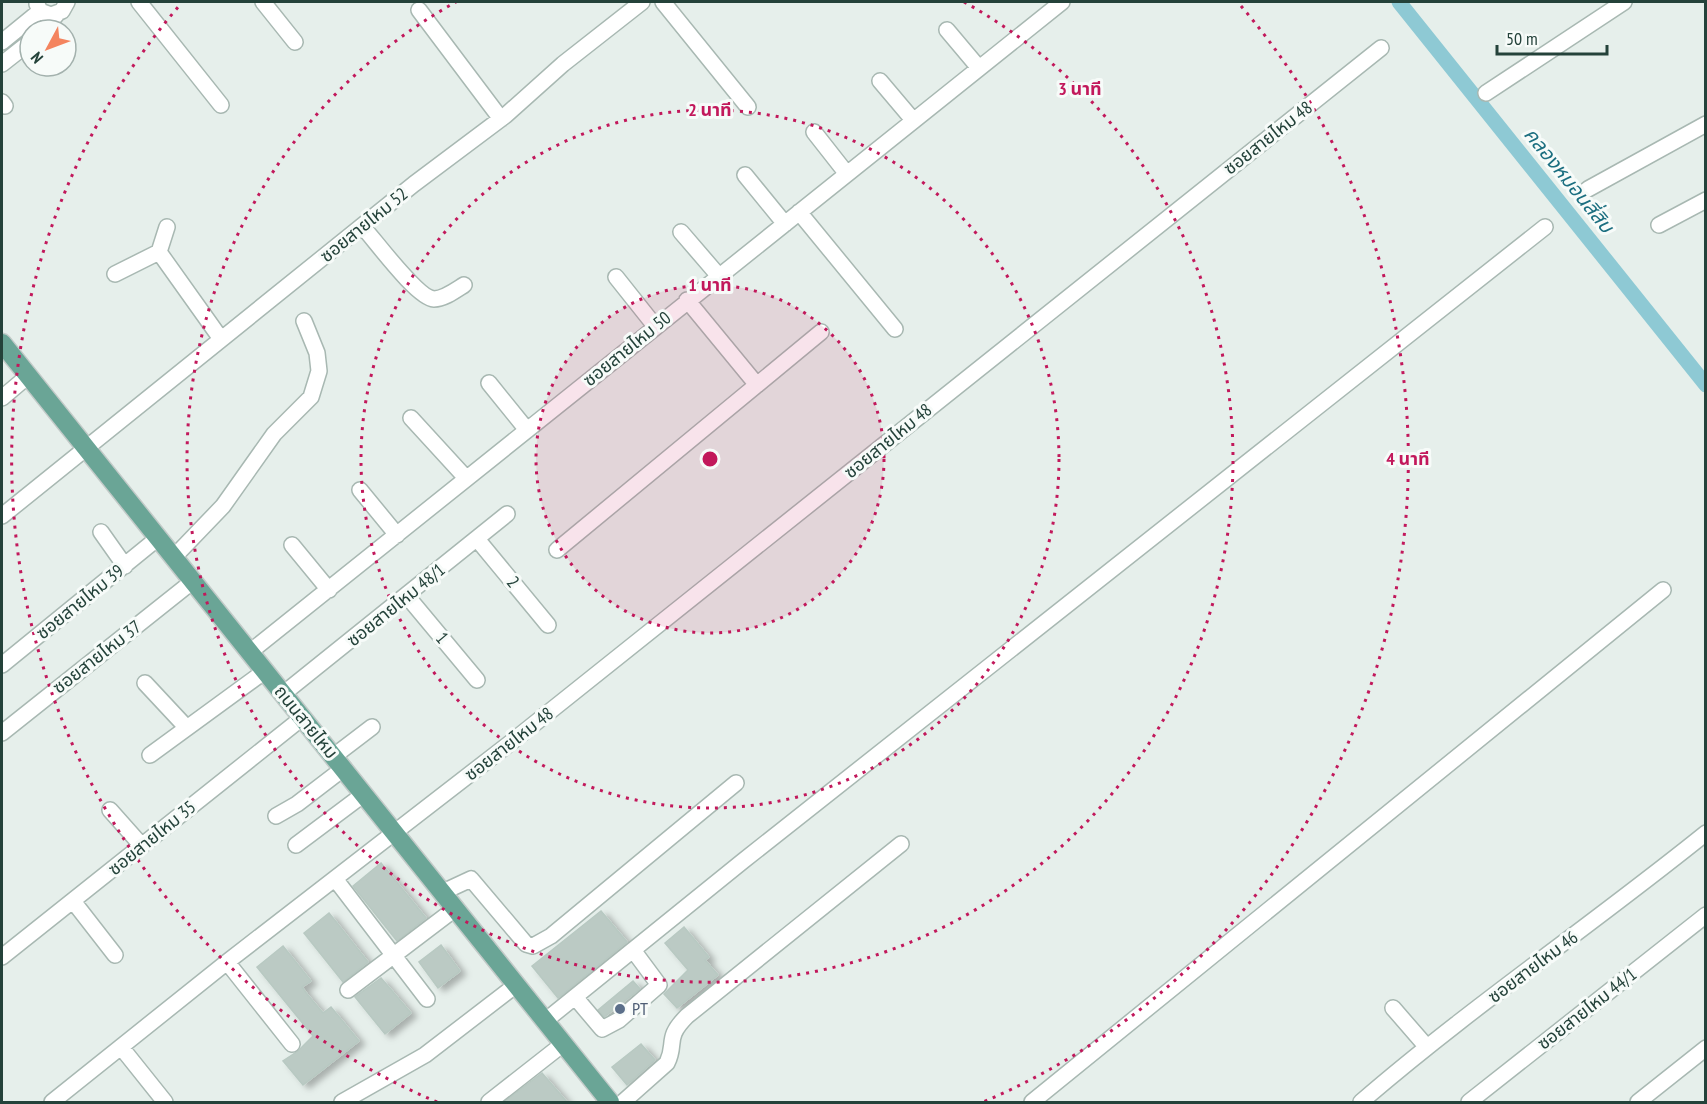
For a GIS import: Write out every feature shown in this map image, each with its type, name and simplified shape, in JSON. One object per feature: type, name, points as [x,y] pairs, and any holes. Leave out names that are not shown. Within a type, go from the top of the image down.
[{"type":"main road","name":"ถนนสายไหม","points":[[2,343],[456,908],[563,1044],[603,1100]]},
{"type":"street","points":[[54,18],[62,11],[67,2]]},
{"type":"street","points":[[139,2],[221,105]]},
{"type":"street","points":[[263,2],[295,42]]},
{"type":"street","name":"ซอยสายไหม 52","points":[[2,516],[88,450],[362,226],[501,119],[563,64],[642,2]]},
{"type":"street","points":[[663,2],[748,107]]},
{"type":"street","name":"ซอยสายไหม 50","points":[[250,652],[718,275],[1062,2]]},
{"type":"street","points":[[1485,93],[1624,2]]},
{"type":"street","points":[[2,41],[38,6],[51,15],[57,14]]},
{"type":"street","points":[[419,10],[501,119]]},
{"type":"street","points":[[947,30],[979,68]]},
{"type":"street","name":"ซอยสายไหม 48","points":[[52,1102],[227,962],[396,833],[1381,48]]},
{"type":"street","points":[[2,64],[18,51]]},
{"type":"street","points":[[880,81],[914,120]]},
{"type":"street","points":[[1588,189],[1706,124]]},
{"type":"street","points":[[814,132],[847,174]]},
{"type":"street","points":[[745,175],[784,224]]},
{"type":"street","points":[[1659,225],[1706,200]]},
{"type":"street","points":[[799,212],[895,329]]},
{"type":"street","points":[[362,226],[427,296],[435,299],[464,285]]},
{"type":"street","points":[[114,274],[159,252],[167,227]]},
{"type":"street","points":[[545,1022],[1545,227]]},
{"type":"street","points":[[681,232],[718,275]]},
{"type":"street","points":[[159,252],[221,339]]},
{"type":"street","points":[[616,277],[655,326]]},
{"type":"street","points":[[687,300],[757,385]]},
{"type":"street","points":[[174,557],[223,506],[263,448],[311,397],[319,371],[317,353],[304,321]]},
{"type":"street","points":[[557,550],[821,332]]},
{"type":"street","points":[[2,398],[28,376]]},
{"type":"street","points":[[489,383],[527,430]]},
{"type":"street","points":[[411,418],[466,478]]},
{"type":"street","points":[[360,490],[397,535]]},
{"type":"street","name":"ซอยสายไหม 48/1","points":[[283,694],[507,514]]},
{"type":"street","points":[[101,532],[125,566]]},
{"type":"street","name":"ซอยสายไหม 39","points":[[2,665],[158,538]]},
{"type":"street","name":"2","points":[[477,539],[548,625]]},
{"type":"street","points":[[292,545],[328,590]]},
{"type":"street","name":"ซอยสายไหม 37","points":[[2,733],[193,581]]},
{"type":"street","points":[[1032,1102],[1664,590]]},
{"type":"street","name":"1","points":[[407,596],[477,680]]},
{"type":"street","points":[[150,755],[265,671]]},
{"type":"street","points":[[145,683],[187,728]]},
{"type":"street","name":"ซอยสายไหม 35","points":[[2,957],[302,718]]},
{"type":"street","points":[[276,816],[297,804],[372,727]]},
{"type":"street","points":[[443,892],[471,879],[526,944],[533,946],[551,936],[736,783]]},
{"type":"street","points":[[296,845],[364,794]]},
{"type":"street","points":[[110,810],[142,846]]},
{"type":"street","name":"ซอยสายไหม 46","points":[[1361,1102],[1426,1046],[1623,900],[1706,833]]},
{"type":"street","points":[[623,1102],[667,1064],[670,1057],[672,1034],[687,1016],[901,843]]},
{"type":"street","points":[[336,880],[427,999]]},
{"type":"street","points":[[73,901],[115,955]]},
{"type":"street","points":[[348,990],[456,908]]},
{"type":"street","name":"ซอยสายไหม 44/1","points":[[1469,1102],[1706,915]]},
{"type":"street","points":[[575,997],[602,1029],[605,1030],[619,1020],[659,984],[633,950]]},
{"type":"street","points":[[227,962],[292,1044]]},
{"type":"street","points":[[342,1102],[425,1055],[516,985]]},
{"type":"street","points":[[1393,1008],[1426,1046]]},
{"type":"street","points":[[489,1102],[563,1044]]},
{"type":"street","points":[[121,1047],[165,1102]]},
{"type":"street","points":[[1638,1102],[1706,1048]]},
{"type":"building","points":[[381,863],[426,918],[397,941],[353,886]]},
{"type":"building","points":[[601,911],[627,942],[558,998],[532,966]]},
{"type":"building","points":[[329,913],[368,962],[343,982],[304,933]]},
{"type":"building","points":[[684,927],[709,957],[705,960],[718,975],[677,1008],[664,994],[688,970],[665,943]]},
{"type":"building","points":[[441,945],[460,971],[438,988],[419,962]]},
{"type":"building","points":[[283,946],[311,981],[302,987],[307,994],[323,1013],[331,1007],[359,1041],[303,1085],[283,1061],[298,1051],[313,1036],[257,967]]},
{"type":"building","points":[[381,978],[411,1013],[385,1034],[355,997]]},
{"type":"building","points":[[633,981],[640,989],[604,1017],[598,1010]]},
{"type":"building","points":[[641,1044],[655,1060],[627,1085],[612,1067]]},
{"type":"building","points":[[542,1073],[567,1102],[504,1102]]},
{"type":"waterway","name":"คลองหมอนสี่สิบ","points":[[1399,2],[1706,385]]},
{"type":"place","name":"PT","points":[[620,1009]]}]
